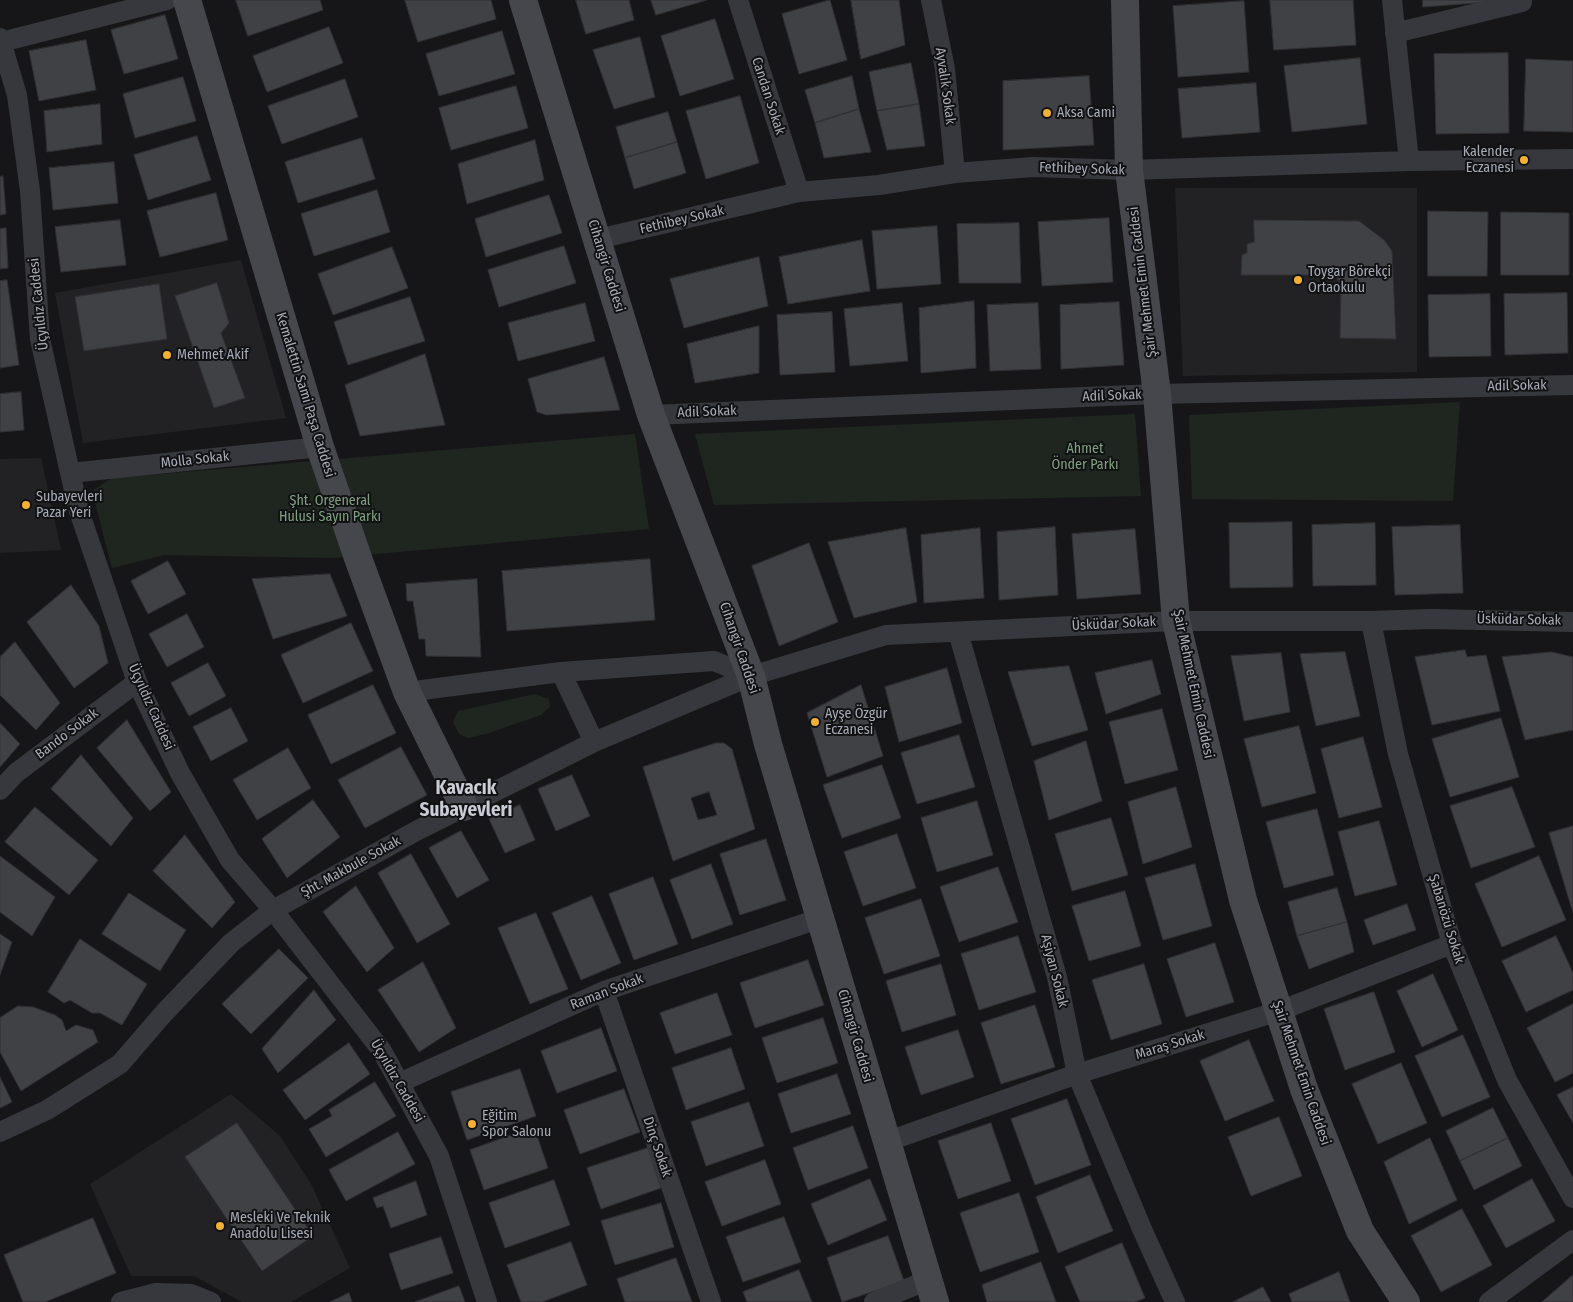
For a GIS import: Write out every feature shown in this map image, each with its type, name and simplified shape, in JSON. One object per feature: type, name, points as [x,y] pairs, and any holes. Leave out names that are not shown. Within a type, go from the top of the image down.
[{"type":"street","points":[[1,40],[167,0]]},
{"type":"street","name":"Kemalettin Sami Paşa Caddesi","points":[[187,0],[320,447],[358,558],[407,692],[464,807]]},
{"type":"street","name":"Cihangir Caddesi","points":[[523,0],[651,415],[751,676],[768,744],[932,1291]]},
{"type":"street","name":"Candan Sokak","points":[[738,0],[799,192]]},
{"type":"street","name":"Ayvalık Sokak","points":[[931,0],[945,69],[955,173]]},
{"type":"street","name":"Şair Mehmet Emin Caddesi","points":[[1126,0],[1130,170],[1157,394],[1176,620],[1243,900],[1304,1089],[1360,1231],[1406,1302]]},
{"type":"street","points":[[1392,0],[1409,161]]},
{"type":"street","points":[[1395,32],[1522,2],[1522,0]]},
{"type":"street","name":"Üçyıldız Caddesi","points":[[1,40],[17,95],[30,192],[40,339],[78,508],[137,682],[180,773],[230,860],[273,910],[382,1051],[439,1156],[487,1302]]},
{"type":"street","name":"Fethibey Sokak","points":[[598,240],[799,192],[879,186],[955,173],[1033,167],[1130,170],[1409,161],[1573,159]]},
{"type":"street","name":"Adil Sokak","points":[[651,415],[1157,394],[1573,385]]},
{"type":"street","name":"Molla Sokak","points":[[70,473],[320,447]]},
{"type":"street","name":"Üsküdar Sokak","points":[[751,676],[886,635],[1176,620],[1371,621],[1430,619],[1573,622]]},
{"type":"street","name":"Şabanözü Sokak","points":[[1371,621],[1398,754],[1452,944],[1507,1080],[1573,1198]]},
{"type":"street","name":"Aşiyan Sokak","points":[[958,632],[1057,977],[1078,1074],[1142,1229],[1175,1302]]},
{"type":"street","points":[[407,692],[560,672],[714,661],[751,676]]},
{"type":"street","points":[[560,672],[594,742]]},
{"type":"street","name":"Şht. Makbule Sokak","points":[[0,1132],[47,1110],[120,1064],[164,1013],[231,943],[273,910],[464,807],[594,742],[751,676]]},
{"type":"street","name":"Bando Sokak","points":[[0,790],[16,773],[137,682]]},
{"type":"street","name":"Raman Sokak","points":[[399,1083],[604,991],[821,918]]},
{"type":"street","name":"Maraş Sokak","points":[[886,1142],[1078,1074],[1279,1011],[1452,944]]},
{"type":"street","name":"Dinç Sokak","points":[[604,991],[710,1302]]},
{"type":"street","points":[[1489,1302],[1573,1240]]},
{"type":"street","points":[[874,1302],[932,1291]]},
{"type":"street","points":[[120,1302],[156,1293],[191,1294],[211,1302]]},
{"type":"shaded area","name":"Toygar Börekçi Ortaokulu","points":[[1175,188],[1417,188],[1417,372],[1183,376]]},
{"type":"shaded area","name":"Mehmet Akif","points":[[241,260],[286,418],[83,443],[55,293]]},
{"type":"shaded area","name":"Subayevleri Pazar Yeri","points":[[41,458],[61,550],[0,553],[0,459]]},
{"type":"shaded area","name":"Mesleki Ve Teknik Anadolu Lisesi","points":[[231,1094],[280,1136],[311,1184],[350,1268],[291,1302],[242,1302],[194,1276],[131,1276],[90,1184]]},
{"type":"green space","points":[[1460,402],[1453,501],[1192,499],[1189,415]]},
{"type":"green space","name":"Ahmet Önder Parkı","points":[[1135,414],[1141,496],[714,505],[695,434]]},
{"type":"green space","name":"Şht. Orgeneral Hulusi Sayın Parkı","points":[[635,434],[649,529],[333,558],[164,555],[112,568],[92,491],[112,478]]},
{"type":"green space","points":[[535,694],[549,699],[550,707],[541,715],[486,734],[468,738],[459,734],[453,722],[458,711]]},
{"type":"building","points":[[236,0],[320,0],[323,10],[248,36]]},
{"type":"building","points":[[405,0],[491,0],[496,19],[418,42]]},
{"type":"building","points":[[576,0],[629,0],[634,20],[586,34]]},
{"type":"building","points":[[651,0],[707,0],[656,15]]},
{"type":"building","points":[[830,0],[847,60],[799,74],[782,14]]},
{"type":"building","points":[[851,0],[899,0],[905,45],[861,59]]},
{"type":"building","points":[[1270,0],[1353,0],[1356,45],[1274,50]]},
{"type":"building","points":[[1423,0],[1502,0],[1502,1],[1423,7]]},
{"type":"building","points":[[1244,1],[1249,72],[1178,77],[1173,6]]},
{"type":"building","points":[[165,15],[178,59],[124,74],[111,30]]},
{"type":"building","points":[[715,19],[734,79],[680,96],[661,36]]},
{"type":"building","points":[[329,27],[343,63],[267,92],[253,56]]},
{"type":"building","points":[[502,31],[515,74],[439,96],[426,54]]},
{"type":"building","points":[[640,37],[655,97],[614,109],[593,50]]},
{"type":"building","points":[[86,40],[96,90],[39,101],[29,51]]},
{"type":"building","points":[[1508,53],[1509,133],[1436,134],[1434,54]]},
{"type":"building","points":[[1360,58],[1367,124],[1292,132],[1284,66]]},
{"type":"building","points":[[1526,59],[1573,61],[1573,132],[1524,131]]},
{"type":"building","points":[[911,63],[919,104],[877,111],[869,72]]},
{"type":"building","points":[[852,76],[859,109],[815,123],[805,90]]},
{"type":"building","name":"Aksa Cami","points":[[1089,76],[1094,145],[1003,150],[1003,81]]},
{"type":"building","points":[[183,77],[196,121],[135,138],[123,94]]},
{"type":"building","points":[[345,79],[358,117],[282,144],[268,106]]},
{"type":"building","points":[[1256,83],[1260,132],[1182,138],[1178,89]]},
{"type":"building","points":[[516,86],[528,128],[451,150],[439,108]]},
{"type":"building","points":[[740,96],[759,163],[706,179],[686,111]]},
{"type":"building","points":[[100,104],[102,144],[47,152],[44,111]]},
{"type":"building","points":[[919,104],[925,146],[887,150],[877,111]]},
{"type":"building","points":[[859,109],[871,152],[824,158],[815,123]]},
{"type":"building","points":[[668,112],[677,142],[625,158],[616,127]]},
{"type":"building","points":[[197,136],[211,180],[148,200],[134,155]]},
{"type":"building","points":[[362,138],[375,179],[298,203],[285,162]]},
{"type":"building","points":[[535,140],[544,180],[467,204],[458,164]]},
{"type":"building","points":[[677,142],[686,173],[634,189],[625,158]]},
{"type":"building","points":[[114,162],[118,203],[53,210],[49,168]]},
{"type":"building","points":[[3,176],[6,214],[0,215],[0,177]]},
{"type":"building","points":[[377,190],[390,232],[314,256],[301,214]]},
{"type":"building","points":[[216,193],[228,240],[160,257],[147,211]]},
{"type":"building","points":[[549,195],[562,233],[486,257],[475,219]]},
{"type":"building","points":[[1428,211],[1488,212],[1487,276],[1428,276]]},
{"type":"building","points":[[1501,212],[1569,213],[1569,275],[1501,275]]},
{"type":"building","points":[[1109,218],[1113,282],[1042,286],[1038,222]]},
{"type":"building","points":[[120,220],[126,265],[61,272],[55,227]]},
{"type":"building","points":[[1254,220],[1359,221],[1384,240],[1392,251],[1396,339],[1340,338],[1341,285],[1337,278],[1329,275],[1241,275],[1242,255],[1247,253],[1247,244],[1254,242]]},
{"type":"building","points":[[1019,223],[1021,283],[959,283],[957,224]]},
{"type":"building","points":[[937,226],[941,284],[877,289],[872,231]]},
{"type":"building","points":[[6,228],[8,268],[0,269],[0,229]]},
{"type":"building","points":[[862,240],[870,291],[788,304],[779,257]]},
{"type":"building","points":[[564,246],[576,283],[499,307],[488,270]]},
{"type":"building","points":[[392,247],[408,288],[333,315],[318,274]]},
{"type":"building","points":[[759,257],[768,306],[684,328],[670,279]]},
{"type":"building","points":[[7,280],[19,365],[0,368],[0,281]]},
{"type":"building","points":[[217,283],[229,323],[221,333],[245,398],[214,408],[175,296]]},
{"type":"building","points":[[159,284],[167,339],[84,351],[75,297]]},
{"type":"building","points":[[1567,293],[1568,353],[1505,355],[1504,294]]},
{"type":"building","points":[[1490,294],[1491,356],[1429,357],[1428,295]]},
{"type":"building","points":[[410,297],[425,341],[348,365],[334,322]]},
{"type":"building","points":[[974,301],[976,368],[921,373],[919,308]]},
{"type":"building","points":[[1119,302],[1124,365],[1061,369],[1060,305]]},
{"type":"building","points":[[585,303],[595,341],[518,361],[508,323]]},
{"type":"building","points":[[902,303],[908,361],[850,366],[844,309]]},
{"type":"building","points":[[1038,303],[1041,369],[990,371],[987,305]]},
{"type":"building","points":[[832,312],[835,372],[780,375],[777,315]]},
{"type":"building","points":[[759,326],[759,373],[695,383],[687,344]]},
{"type":"building","points":[[425,354],[445,425],[360,436],[345,385]]},
{"type":"building","points":[[604,357],[620,410],[546,415],[537,412],[528,379]]},
{"type":"building","points":[[21,392],[24,430],[0,432],[0,394]]},
{"type":"building","points":[[1292,522],[1293,587],[1230,588],[1229,523]]},
{"type":"building","points":[[1375,523],[1376,585],[1313,586],[1312,525]]},
{"type":"building","points":[[1460,525],[1463,593],[1395,595],[1392,527]]},
{"type":"building","points":[[1055,527],[1058,595],[999,600],[997,532]]},
{"type":"building","points":[[906,528],[917,602],[854,618],[828,542]]},
{"type":"building","points":[[980,528],[984,598],[924,603],[921,535]]},
{"type":"building","points":[[1135,529],[1141,594],[1077,599],[1072,534]]},
{"type":"building","points":[[809,543],[838,622],[779,646],[752,566]]},
{"type":"building","points":[[650,559],[655,620],[507,631],[502,571]]},
{"type":"building","points":[[168,561],[186,594],[148,614],[131,581]]},
{"type":"building","points":[[330,574],[347,616],[273,639],[252,579]]},
{"type":"building","points":[[477,579],[481,657],[426,656],[425,639],[419,639],[413,601],[407,601],[406,584]]},
{"type":"building","points":[[71,585],[99,626],[108,663],[74,688],[27,622]]},
{"type":"building","points":[[187,614],[204,647],[167,667],[149,634]]},
{"type":"building","points":[[351,623],[373,671],[303,703],[281,655]]},
{"type":"building","points":[[15,642],[60,703],[36,730],[0,695],[0,657]]},
{"type":"building","points":[[1465,650],[1467,657],[1486,655],[1500,711],[1432,725],[1415,657]]},
{"type":"building","points":[[1345,652],[1360,716],[1316,726],[1300,654]]},
{"type":"building","points":[[1552,652],[1573,657],[1573,730],[1525,740],[1502,657]]},
{"type":"building","points":[[1281,653],[1290,712],[1244,721],[1231,656]]},
{"type":"building","points":[[1152,660],[1161,694],[1106,714],[1095,673]]},
{"type":"building","points":[[208,663],[226,696],[189,716],[171,683]]},
{"type":"building","points":[[1069,666],[1088,730],[1032,746],[1008,672]]},
{"type":"building","points":[[947,668],[962,723],[899,742],[885,687]]},
{"type":"building","points":[[373,685],[396,733],[331,764],[308,715]]},
{"type":"building","points":[[861,685],[883,756],[827,777],[807,713]]},
{"type":"building","points":[[231,708],[248,741],[211,761],[193,727]]},
{"type":"building","points":[[1162,709],[1178,770],[1125,784],[1109,722]]},
{"type":"building","points":[[1501,718],[1519,777],[1450,797],[1432,739]]},
{"type":"building","points":[[127,720],[171,792],[150,811],[97,748]]},
{"type":"building","points":[[0,723],[20,744],[0,767]]},
{"type":"building","points":[[1299,726],[1316,793],[1262,807],[1244,739]]},
{"type":"building","points":[[959,735],[975,787],[917,804],[901,753]]},
{"type":"building","points":[[1363,737],[1382,807],[1339,818],[1321,749]]},
{"type":"building","points":[[1086,741],[1102,801],[1049,820],[1034,761]]},
{"type":"building","points":[[716,743],[724,743],[732,749],[755,829],[673,861],[643,767]],"holes":[[[709,792],[717,815],[698,820],[691,798]]]},
{"type":"building","points":[[401,747],[427,795],[365,828],[338,780]]},
{"type":"building","points":[[288,748],[311,788],[257,820],[233,780]]},
{"type":"building","points":[[81,755],[133,818],[111,846],[51,789]]},
{"type":"building","points":[[882,765],[901,818],[842,838],[823,785]]},
{"type":"building","points":[[572,775],[590,816],[556,831],[538,789]]},
{"type":"building","points":[[1176,787],[1192,847],[1143,864],[1128,802]]},
{"type":"building","points":[[1512,787],[1535,847],[1471,868],[1450,806]]},
{"type":"building","points":[[313,800],[340,837],[287,878],[262,839]]},
{"type":"building","points":[[977,801],[993,855],[937,872],[921,818]]},
{"type":"building","points":[[520,805],[535,840],[505,853],[489,819]]},
{"type":"building","points":[[35,807],[98,860],[69,895],[5,842]]},
{"type":"building","points":[[1317,809],[1334,875],[1284,888],[1266,822]]},
{"type":"building","points":[[1111,818],[1128,875],[1072,891],[1055,834]]},
{"type":"building","points":[[1379,821],[1397,885],[1355,896],[1338,832]]},
{"type":"building","points":[[1573,826],[1573,913],[1549,833]]},
{"type":"building","points":[[461,831],[489,880],[457,898],[429,848]]},
{"type":"building","points":[[897,834],[916,888],[863,906],[844,852]]},
{"type":"building","points":[[185,835],[235,902],[212,928],[153,871]]},
{"type":"building","points":[[766,839],[786,900],[740,915],[720,854]]},
{"type":"building","points":[[411,854],[450,924],[417,943],[378,873]]},
{"type":"building","points":[[0,856],[55,897],[32,936],[0,912]]},
{"type":"building","points":[[1539,856],[1566,920],[1502,947],[1475,884]]},
{"type":"building","points":[[711,864],[733,924],[692,939],[670,880]]},
{"type":"building","points":[[1195,864],[1212,926],[1163,940],[1145,878]]},
{"type":"building","points":[[998,867],[1018,922],[959,942],[940,887]]},
{"type":"building","points":[[653,877],[678,944],[634,960],[609,894]]},
{"type":"building","points":[[356,886],[394,948],[367,972],[323,912]]},
{"type":"building","points":[[1337,888],[1347,922],[1297,936],[1288,902]]},
{"type":"building","points":[[1125,891],[1141,946],[1089,961],[1072,906]]},
{"type":"building","points":[[129,893],[186,930],[160,971],[102,934]]},
{"type":"building","points":[[592,896],[621,963],[581,980],[552,913]]},
{"type":"building","points":[[921,899],[940,956],[884,974],[865,918]]},
{"type":"building","points":[[1407,904],[1416,930],[1373,945],[1364,920]]},
{"type":"building","points":[[536,913],[568,989],[530,1004],[498,928]]},
{"type":"building","points":[[1347,922],[1354,952],[1309,969],[1297,936]]},
{"type":"building","points":[[0,934],[12,942],[0,975]]},
{"type":"building","points":[[1018,936],[1036,992],[979,1010],[961,954]]},
{"type":"building","points":[[1556,936],[1573,973],[1573,990],[1526,1012],[1502,961]]},
{"type":"building","points":[[80,939],[147,984],[122,1025],[100,1013],[92,1013],[70,1000],[64,1003],[48,992]]},
{"type":"building","points":[[1215,943],[1234,1002],[1186,1017],[1167,959]]},
{"type":"building","points":[[279,949],[308,978],[251,1034],[222,1004]]},
{"type":"building","points":[[808,960],[824,1005],[755,1028],[740,983]]},
{"type":"building","points":[[423,962],[456,1028],[419,1052],[378,990]]},
{"type":"building","points":[[941,964],[956,1015],[902,1032],[886,981]]},
{"type":"building","points":[[1144,964],[1162,1024],[1111,1040],[1092,980]]},
{"type":"building","points":[[1433,974],[1458,1030],[1422,1047],[1397,991]]},
{"type":"building","points":[[314,990],[336,1020],[278,1073],[262,1049]]},
{"type":"building","points":[[1374,992],[1395,1052],[1345,1070],[1324,1009]]},
{"type":"building","points":[[717,993],[732,1035],[675,1054],[660,1013]]},
{"type":"building","points":[[1573,1004],[1573,1073],[1555,1082],[1527,1028]]},
{"type":"building","points":[[1035,1005],[1055,1067],[1001,1084],[981,1023]]},
{"type":"building","points":[[18,1006],[33,1007],[55,1015],[62,1020],[66,1031],[76,1025],[93,1030],[98,1042],[21,1091],[0,1052],[0,1018]]},
{"type":"building","points":[[823,1018],[838,1063],[777,1083],[762,1038]]},
{"type":"building","points":[[601,1028],[617,1071],[557,1093],[541,1051]]},
{"type":"building","points":[[958,1030],[974,1077],[921,1095],[905,1047]]},
{"type":"building","points":[[1463,1035],[1490,1097],[1442,1117],[1415,1056]]},
{"type":"building","points":[[1249,1040],[1274,1101],[1225,1121],[1200,1061]]},
{"type":"building","points":[[349,1043],[370,1074],[305,1120],[283,1090]]},
{"type":"building","points":[[731,1048],[745,1089],[686,1110],[672,1068]]},
{"type":"building","points":[[1401,1063],[1427,1123],[1378,1144],[1352,1084]]},
{"type":"building","points":[[520,1069],[536,1116],[467,1140],[451,1092]]},
{"type":"building","points":[[837,1074],[851,1114],[791,1133],[778,1094]]},
{"type":"building","points":[[0,1077],[12,1102],[0,1108]]},
{"type":"building","points":[[375,1082],[396,1116],[326,1157],[309,1129],[332,1116],[329,1110]]},
{"type":"building","points":[[1573,1087],[1573,1123],[1557,1095]]},
{"type":"building","points":[[624,1089],[640,1132],[580,1154],[564,1110]]},
{"type":"building","points":[[1067,1099],[1091,1165],[1035,1185],[1011,1119]]},
{"type":"building","points":[[749,1102],[764,1146],[706,1166],[691,1122]]},
{"type":"building","points":[[1493,1108],[1508,1138],[1460,1161],[1446,1131]]},
{"type":"building","points":[[1279,1117],[1302,1176],[1251,1196],[1228,1137]]},
{"type":"building","points":[[237,1123],[313,1236],[262,1271],[185,1157]]},
{"type":"building","points":[[991,1123],[1011,1181],[958,1199],[938,1141]]},
{"type":"building","points":[[853,1126],[868,1168],[808,1190],[793,1148]]},
{"type":"building","points":[[534,1127],[548,1168],[484,1190],[470,1150]]},
{"type":"building","points":[[398,1132],[415,1164],[346,1201],[329,1170]]},
{"type":"building","points":[[1430,1138],[1457,1200],[1409,1224],[1384,1162]]},
{"type":"building","points":[[1508,1138],[1522,1166],[1474,1190],[1460,1161]]},
{"type":"building","points":[[648,1148],[661,1188],[601,1209],[587,1168]]},
{"type":"building","points":[[765,1160],[781,1204],[722,1226],[705,1182]]},
{"type":"building","points":[[1090,1175],[1113,1231],[1058,1253],[1036,1197]]},
{"type":"building","points":[[870,1179],[887,1220],[828,1245],[811,1204]]},
{"type":"building","points":[[1532,1179],[1555,1221],[1506,1248],[1483,1206]]},
{"type":"building","points":[[554,1180],[570,1225],[505,1248],[489,1203]]},
{"type":"building","points":[[416,1181],[427,1215],[391,1228],[383,1206],[377,1208],[373,1198]]},
{"type":"building","points":[[1019,1193],[1039,1252],[980,1272],[960,1213]]},
{"type":"building","points":[[661,1203],[674,1247],[615,1265],[601,1221]]},
{"type":"building","points":[[1462,1209],[1492,1265],[1441,1292],[1411,1236]]},
{"type":"building","points":[[784,1217],[801,1262],[743,1282],[726,1237]]},
{"type":"building","points":[[93,1218],[116,1273],[45,1302],[23,1302],[4,1255]]},
{"type":"building","points":[[888,1236],[904,1281],[842,1302],[827,1258]]},
{"type":"building","points":[[441,1237],[453,1273],[401,1290],[389,1254]]},
{"type":"building","points":[[571,1242],[587,1285],[542,1302],[521,1302],[507,1265]]},
{"type":"building","points":[[1122,1243],[1145,1298],[1135,1302],[1080,1302],[1065,1267]]},
{"type":"building","points":[[676,1258],[692,1302],[625,1302],[617,1279]]},
{"type":"building","points":[[1041,1262],[1056,1302],[987,1302],[982,1285]]},
{"type":"building","points":[[799,1270],[812,1302],[747,1302],[743,1292]]},
{"type":"building","points":[[1339,1272],[1350,1302],[1292,1302],[1289,1294]]},
{"type":"building","points":[[1573,1275],[1573,1302],[1542,1302]]},
{"type":"building","points":[[459,1286],[465,1302],[415,1302]]},
{"type":"building","points":[[1263,1287],[1271,1302],[1233,1302]]},
{"type":"building","points":[[349,1293],[352,1302],[330,1302]]},
{"type":"place","name":"Aksa Cami","points":[[1047,113]]},
{"type":"place","name":"Kalender Eczanesi","points":[[1524,160]]},
{"type":"place","name":"Toygar Börekçi Ortaokulu","points":[[1298,280]]},
{"type":"place","name":"Mehmet Akif","points":[[167,355]]},
{"type":"place","name":"Subayevleri Pazar Yeri","points":[[26,505]]},
{"type":"place","name":"Ayşe Özgür Eczanesi","points":[[815,722]]},
{"type":"place","name":"Eğitim Spor Salonu","points":[[472,1124]]},
{"type":"place","name":"Mesleki Ve Teknik Anadolu Lisesi","points":[[220,1226]]},
{"type":"district","name":"Kavacık Subayevleri","points":[[466,800]]}]
